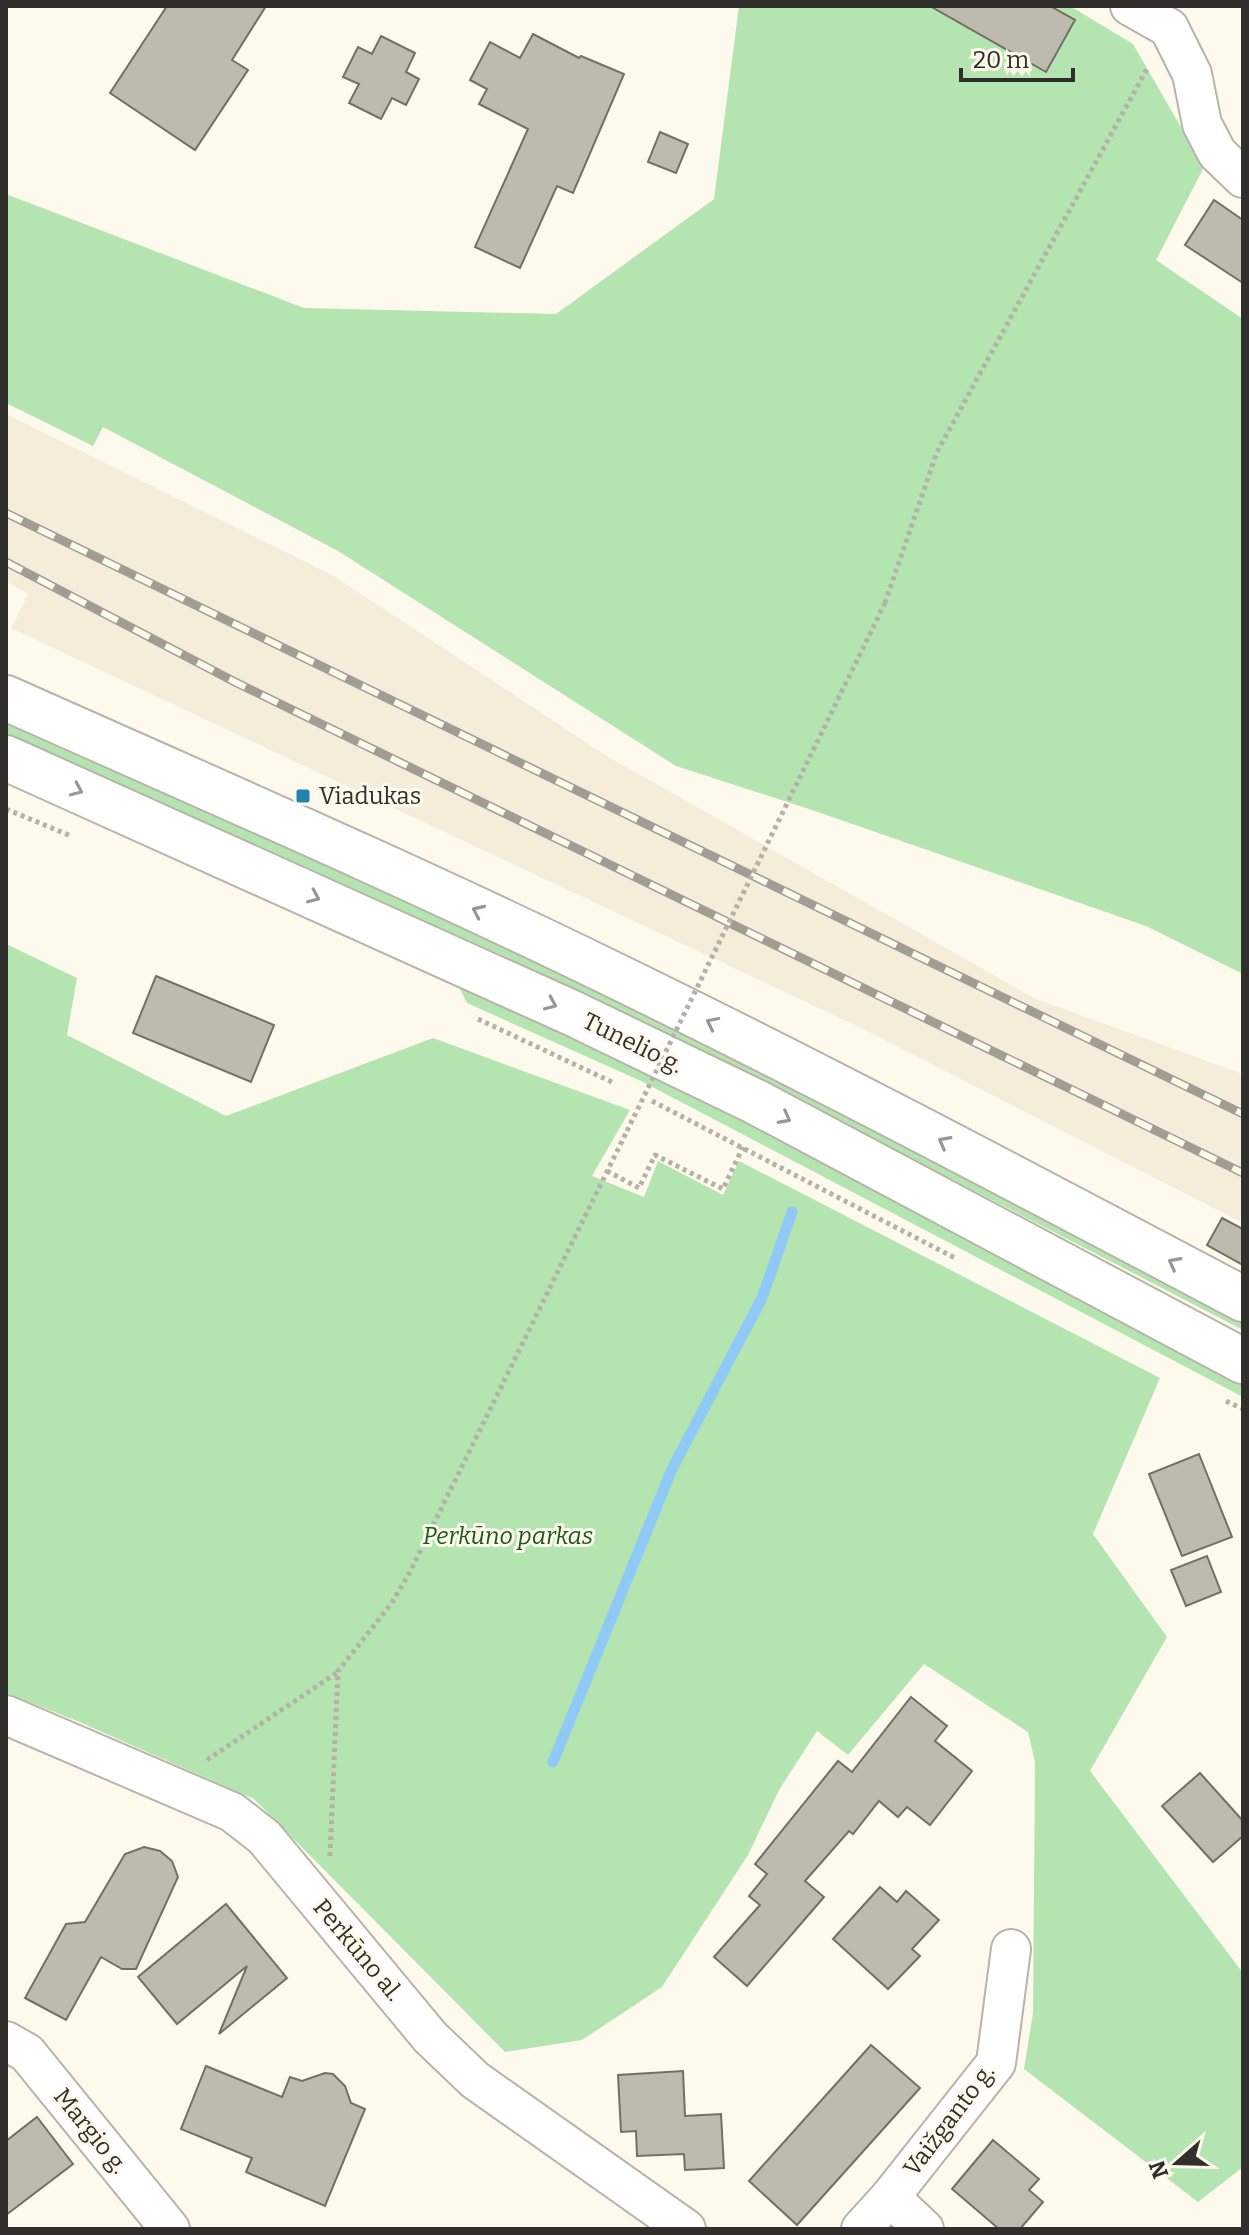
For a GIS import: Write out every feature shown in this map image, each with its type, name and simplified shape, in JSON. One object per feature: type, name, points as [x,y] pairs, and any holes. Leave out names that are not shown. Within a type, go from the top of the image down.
[{"type":"main road","points":[[6,698],[607,971],[817,1075],[1243,1299]]},
{"type":"main road","name":"Tunelio g.","points":[[6,758],[558,1007],[742,1095],[1243,1361]]},
{"type":"street","points":[[1130,6],[1175,17],[1192,74],[1202,124],[1217,153],[1243,178]]},
{"type":"street","name":"Perkūno al.","points":[[6,1715],[232,1812],[264,1837],[430,2037],[475,2080],[686,2229]]},
{"type":"street","name":"Vaižganto g.","points":[[861,2229],[996,2063],[1011,1949]]},
{"type":"street","name":"Margio g.","points":[[6,2041],[27,2053],[170,2229]]},
{"type":"street","points":[[890,2197],[924,2229]]},
{"type":"path","points":[[169,1786],[338,1671],[391,1604],[410,1572],[885,603],[937,452],[1175,17]]},
{"type":"path","points":[[6,809],[71,836]]},
{"type":"path","points":[[474,1018],[619,1085]]},
{"type":"path","points":[[633,1092],[965,1264]]},
{"type":"path","points":[[607,1171],[639,1188],[655,1155],[723,1189],[743,1147]]},
{"type":"path","points":[[1215,1395],[1243,1409]]},
{"type":"path","points":[[328,1913],[338,1671]]},
{"type":"shaded area","points":[[6,414],[334,576],[605,755],[1036,999],[1243,1074],[1243,1223],[859,1027],[11,628],[28,594],[6,581]]},
{"type":"green space","points":[[739,6],[1070,6],[1133,44],[1204,167],[1156,260],[1243,319],[1243,974],[1146,926],[676,766],[338,551],[103,427],[93,446],[6,403],[6,194],[304,308],[556,314],[714,199]]},
{"type":"green space","points":[[6,720],[698,1036],[1243,1320],[1243,1330],[847,1125],[506,957],[6,734]]},
{"type":"green space","name":"Perkūno parkas","points":[[6,944],[77,978],[67,1035],[226,1116],[433,1038],[630,1110],[592,1176],[644,1197],[658,1161],[723,1195],[739,1161],[1160,1378],[1093,1534],[1167,1637],[1090,1771],[1243,1973],[1243,2167],[1198,2202],[1024,2069],[1033,2013],[1035,1762],[1028,1732],[924,1664],[848,1755],[817,1731],[779,1790],[748,1855],[662,1987],[582,2040],[505,2052],[254,1799],[6,1693]]},
{"type":"green space","points":[[458,985],[619,1058],[813,1156],[1243,1383],[1243,1397],[641,1081],[467,1003]]},
{"type":"building","points":[[167,6],[266,6],[232,60],[248,70],[195,150],[110,93]]},
{"type":"building","points":[[930,6],[1050,6],[1075,20],[1046,72]]},
{"type":"building","points":[[533,34],[579,58],[581,56],[624,74],[573,193],[557,186],[520,268],[475,247],[528,129],[479,104],[487,89],[470,80],[490,42],[520,58]]},
{"type":"building","points":[[381,36],[415,53],[406,72],[419,79],[406,105],[392,98],[381,119],[349,103],[359,84],[343,77],[358,47],[372,54]]},
{"type":"building","points":[[660,132],[688,144],[676,173],[648,162]]},
{"type":"building","points":[[1214,200],[1243,220],[1243,283],[1185,245]]},
{"type":"building","points":[[156,976],[274,1025],[251,1082],[133,1033]]},
{"type":"building","points":[[1222,1218],[1243,1229],[1243,1265],[1207,1245]]},
{"type":"building","points":[[1199,1454],[1232,1537],[1182,1556],[1149,1474]]},
{"type":"building","points":[[1207,1556],[1221,1592],[1186,1606],[1171,1570]]},
{"type":"building","points":[[911,1697],[947,1726],[935,1741],[972,1771],[930,1825],[907,1807],[898,1817],[879,1801],[853,1834],[849,1831],[805,1881],[824,1897],[747,1986],[714,1957],[760,1905],[749,1896],[767,1874],[755,1864],[838,1761],[852,1772]]},
{"type":"building","points":[[1200,1773],[1243,1821],[1243,1836],[1213,1862],[1162,1806]]},
{"type":"building","points":[[144,1847],[160,1851],[172,1861],[178,1877],[136,1969],[122,1969],[101,1957],[66,2020],[25,1998],[66,1924],[85,1922],[125,1854]]},
{"type":"building","points":[[880,1887],[897,1902],[906,1891],[939,1920],[912,1949],[920,1956],[888,1989],[833,1939]]},
{"type":"building","points":[[226,1904],[287,1978],[219,2034],[247,1966],[177,2024],[138,1977]]},
{"type":"building","points":[[871,2045],[920,2088],[797,2225],[749,2181]]},
{"type":"building","points":[[206,2066],[282,2097],[290,2077],[302,2081],[325,2073],[333,2074],[345,2086],[351,2103],[365,2109],[325,2206],[246,2172],[252,2158],[181,2129]]},
{"type":"building","points":[[683,2071],[685,2116],[721,2114],[724,2168],[685,2170],[684,2154],[637,2156],[636,2131],[621,2132],[618,2075]]},
{"type":"building","points":[[37,2117],[73,2164],[6,2215],[6,2141]]},
{"type":"building","points":[[993,2140],[1039,2179],[1029,2190],[1043,2202],[1020,2229],[999,2229],[952,2189]]},
{"type":"waterway","points":[[553,1762],[672,1469],[762,1298],[792,1212]]},
{"type":"railway","points":[[6,513],[1243,1114]]},
{"type":"railway","points":[[6,562],[235,682],[1243,1173]]},
{"type":"place","name":"Viadukas","points":[[303,796]]}]
